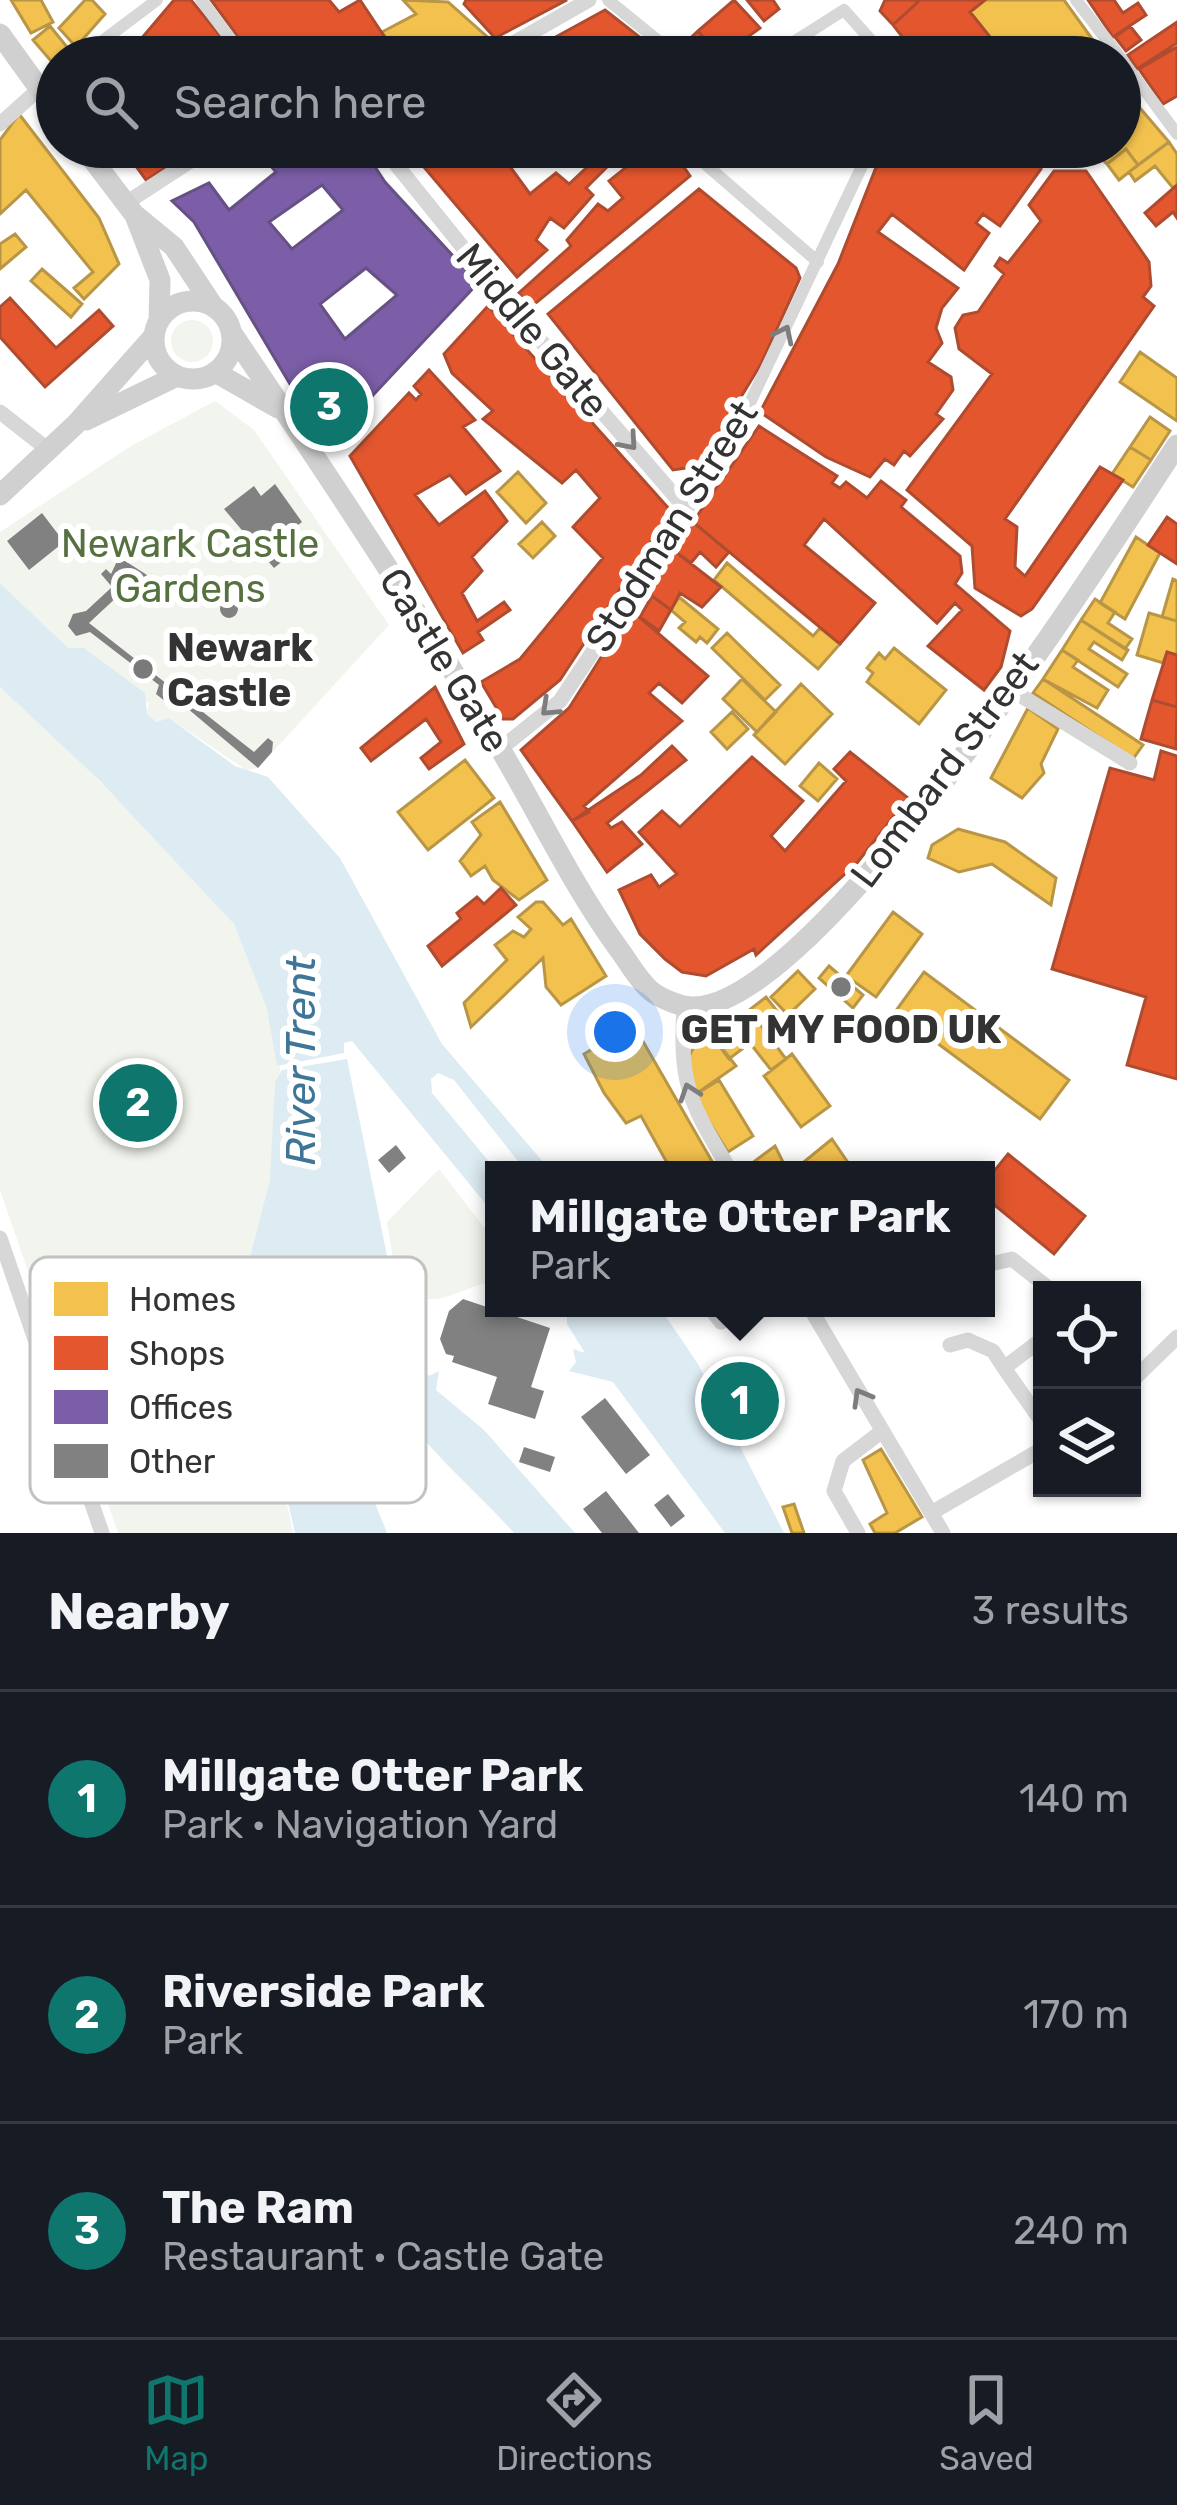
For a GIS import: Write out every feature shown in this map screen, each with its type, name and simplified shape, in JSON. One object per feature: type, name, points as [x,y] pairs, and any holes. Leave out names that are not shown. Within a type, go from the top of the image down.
[{"type":"main road","points":[[0,34],[36,70]]},
{"type":"main road","points":[[76,424],[177,376],[205,377],[215,372],[229,354],[231,332],[174,248],[130,209],[99,168]]},
{"type":"main road","points":[[130,209],[160,280],[159,360],[177,376]]},
{"type":"main road","points":[[0,495],[76,424],[157,328],[189,301],[213,306]]},
{"type":"main road","name":"Castle Gate","points":[[231,332],[328,470],[500,749],[587,906],[652,992],[684,1006]]},
{"type":"main road","points":[[215,372],[284,411]]},
{"type":"main road","name":"Lombard Street","points":[[684,1006],[716,1006],[758,983],[864,882],[942,785],[1177,445]]},
{"type":"street","points":[[109,36],[157,0]]},
{"type":"street","points":[[201,0],[228,36]]},
{"type":"street","points":[[526,36],[589,0]]},
{"type":"street","points":[[608,0],[652,36]]},
{"type":"street","points":[[1076,0],[1104,36]]},
{"type":"street","points":[[802,36],[849,5],[871,36]]},
{"type":"street","points":[[1141,85],[1177,134]]},
{"type":"street","points":[[0,124],[36,92]]},
{"type":"street","points":[[130,209],[184,168]]},
{"type":"street","name":"Middle Gate","points":[[400,168],[687,510]]},
{"type":"street","points":[[710,168],[818,262]]},
{"type":"street","name":"Stodman Street","points":[[500,749],[560,701],[687,510],[747,409],[861,168]]},
{"type":"street","points":[[0,412],[46,448]]},
{"type":"street","points":[[1010,689],[1130,763]]},
{"type":"street","points":[[684,1006],[680,1061],[685,1088],[725,1161]]},
{"type":"street","points":[[0,1238],[30,1326]]},
{"type":"street","points":[[995,1263],[1012,1259],[1040,1281]]},
{"type":"street","points":[[815,1317],[943,1533]]},
{"type":"street","points":[[1141,1372],[1177,1337]]},
{"type":"street","points":[[950,1345],[968,1340],[993,1351],[1033,1409]]},
{"type":"street","points":[[1004,1368],[1033,1346]]},
{"type":"street","points":[[858,1533],[834,1491],[843,1461],[881,1432]]},
{"type":"street","points":[[931,1513],[1033,1454]]},
{"type":"street","points":[[91,1503],[101,1533]]},
{"type":"green space","points":[[192,320],[207,326],[213,341],[207,356],[192,362],[177,356],[171,341],[177,326]]},
{"type":"green space","name":"Newark Castle Gardens","points":[[215,401],[254,430],[389,625],[258,768],[246,770],[169,718],[158,722],[146,714],[149,704],[68,648],[0,583],[0,532],[131,446]]},
{"type":"green space","points":[[0,687],[48,728],[234,924],[267,1009],[282,1078],[274,1094],[278,1111],[270,1180],[250,1257],[30,1257],[30,1277],[0,1190]]},
{"type":"green space","points":[[439,1169],[485,1228],[485,1284],[444,1298],[426,1298],[426,1257],[393,1257],[387,1222]]},
{"type":"green space","points":[[743,1367],[769,1417],[738,1435],[711,1385]]},
{"type":"green space","points":[[108,1503],[287,1503],[293,1533],[118,1533]]},
{"type":"water","name":"River Trent","points":[[0,583],[68,648],[84,648],[145,693],[147,714],[157,722],[169,718],[235,766],[268,777],[340,858],[442,1044],[542,1161],[518,1161],[454,1080],[438,1073],[431,1079],[432,1093],[489,1161],[485,1203],[352,1041],[344,1043],[344,1053],[277,1066],[267,1009],[234,924],[99,780],[0,687]]},
{"type":"water","points":[[347,1059],[387,1257],[250,1257],[270,1180],[275,1082],[282,1070]]},
{"type":"water","points":[[567,1317],[666,1317],[698,1364],[784,1533],[725,1533],[613,1382],[569,1371],[576,1362],[573,1349],[585,1353]]},
{"type":"water","points":[[439,1371],[436,1390],[484,1430],[575,1533],[514,1533],[426,1441],[426,1373],[429,1376]]},
{"type":"water","points":[[288,1503],[375,1503],[387,1533],[295,1533]]},
{"type":"building: Homes","points":[[11,0],[41,0],[53,22],[31,33]]},
{"type":"building: Homes","points":[[85,0],[92,0],[105,14],[86,36],[66,36],[59,28]]},
{"type":"building: Homes","points":[[403,0],[448,2],[486,36],[385,36],[382,32],[416,14]]},
{"type":"building: Homes","points":[[985,0],[1064,0],[1090,36],[989,36],[970,12]]},
{"type":"building: Homes","points":[[50,26],[58,36],[38,36]]},
{"type":"building: Homes","points":[[1141,109],[1169,142],[1141,163]]},
{"type":"building: Homes","points":[[19,114],[36,136],[36,168],[61,168],[99,218],[119,264],[84,299],[74,288],[93,272],[26,190],[0,214],[0,140]]},
{"type":"building: Homes","points":[[1169,142],[1177,154],[1177,185],[1173,188],[1155,166],[1135,181],[1129,172],[1141,168],[1141,163]]},
{"type":"building: Homes","points":[[1110,168],[1134,168],[1119,180]]},
{"type":"building: Homes","points":[[15,234],[26,247],[0,269],[0,244]]},
{"type":"building: Homes","points":[[42,269],[82,304],[71,317],[31,281]]},
{"type":"building: Homes","points":[[1140,352],[1177,378],[1177,421],[1120,382]]},
{"type":"building: Homes","points":[[1150,417],[1170,431],[1151,460],[1130,447]]},
{"type":"building: Homes","points":[[1130,447],[1151,460],[1133,487],[1112,474]]},
{"type":"building: Homes","points":[[518,472],[546,503],[526,523],[497,492]]},
{"type":"building: Homes","points":[[542,522],[555,536],[533,558],[519,544]]},
{"type":"building: Homes","points":[[1136,537],[1160,553],[1125,619],[1100,603]]},
{"type":"building: Homes","points":[[727,563],[813,636],[820,628],[840,644],[818,669],[714,580]]},
{"type":"building: Homes","points":[[1173,579],[1177,581],[1177,621],[1162,617]]},
{"type":"building: Homes","points":[[679,597],[718,629],[707,643],[700,637],[696,642],[679,628],[685,622],[671,610]]},
{"type":"building: Homes","points":[[1095,599],[1115,612],[1108,623],[1132,639],[1125,649],[1081,620]]},
{"type":"building: Homes","points":[[1149,613],[1177,621],[1177,655],[1167,652],[1163,663],[1137,655]]},
{"type":"building: Homes","points":[[1081,620],[1128,650],[1122,660],[1094,642],[1089,649],[1127,674],[1118,687],[1062,650]]},
{"type":"building: Homes","points":[[727,633],[780,685],[765,700],[712,648]]},
{"type":"building: Homes","points":[[894,648],[946,690],[919,724],[867,682],[873,673],[867,668],[879,653],[885,659]]},
{"type":"building: Homes","points":[[1062,650],[1078,660],[1073,667],[1108,690],[1097,708],[1043,679]]},
{"type":"building: Homes","points":[[742,679],[776,712],[757,732],[723,699]]},
{"type":"building: Homes","points":[[1043,679],[1143,745],[1133,759],[1033,693]]},
{"type":"building: Homes","points":[[801,684],[832,714],[785,764],[754,735]]},
{"type":"building: Homes","points":[[1028,708],[1058,729],[1041,764],[1044,773],[1022,798],[991,778]]},
{"type":"building: Homes","points":[[732,712],[748,729],[727,749],[711,732]]},
{"type":"building: Homes","points":[[465,760],[494,798],[428,850],[398,812]]},
{"type":"building: Homes","points":[[819,763],[837,779],[818,801],[800,786]]},
{"type":"building: Homes","points":[[500,802],[547,880],[519,900],[493,880],[485,866],[471,876],[460,861],[481,835],[472,822]]},
{"type":"building: Homes","points":[[958,829],[1005,842],[1056,878],[1051,905],[992,864],[959,872],[928,858],[932,845]]},
{"type":"building: Homes","points":[[536,902],[543,902],[563,925],[571,919],[606,976],[561,1005],[546,987],[543,958],[471,1027],[464,1003],[507,960],[495,945],[513,931],[524,937],[531,929],[518,917]]},
{"type":"building: Homes","points":[[893,912],[922,934],[876,997],[846,976]]},
{"type":"building: Homes","name":"GET MY FOOD UK","points":[[829,966],[863,995],[853,1008],[819,978]]},
{"type":"building: Homes","points":[[798,971],[815,989],[788,1015],[771,997]]},
{"type":"building: Homes","points":[[924,972],[1069,1080],[1040,1119],[895,1012]]},
{"type":"building: Homes","points":[[766,997],[777,1011],[760,1024],[786,1059],[771,1070],[750,1043],[729,1059],[713,1038]]},
{"type":"building: Homes","points":[[633,1024],[712,1161],[666,1161],[641,1116],[626,1123],[584,1054]]},
{"type":"building: Homes","points":[[711,1034],[736,1066],[693,1096],[688,1058],[696,1043]]},
{"type":"building: Homes","points":[[792,1054],[830,1106],[801,1127],[764,1076]]},
{"type":"building: Homes","points":[[719,1080],[753,1136],[728,1152],[693,1096]]},
{"type":"building: Homes","points":[[832,1139],[847,1161],[805,1161]]},
{"type":"building: Homes","points":[[775,1146],[782,1161],[755,1161]]},
{"type":"building: Homes","points":[[881,1449],[922,1517],[895,1533],[875,1533],[870,1524],[887,1513],[863,1460]]},
{"type":"building: Homes","points":[[794,1504],[804,1533],[792,1533],[783,1507]]},
{"type":"building: Shops","points":[[174,0],[191,0],[220,36],[144,36]]},
{"type":"building: Shops","points":[[211,0],[329,0],[339,12],[360,0],[384,36],[238,36]]},
{"type":"building: Shops","points":[[466,0],[567,0],[499,36],[493,36],[464,4]]},
{"type":"building: Shops","points":[[734,0],[760,28],[749,36],[702,36],[698,31]]},
{"type":"building: Shops","points":[[747,0],[773,0],[779,9],[764,21]]},
{"type":"building: Shops","points":[[885,0],[918,2],[893,25],[880,11]]},
{"type":"building: Shops","points":[[920,0],[985,0],[970,12],[989,36],[902,36],[893,25]]},
{"type":"building: Shops","points":[[1088,0],[1114,0],[1123,13],[1138,3],[1146,15],[1112,36]]},
{"type":"building: Shops","points":[[605,10],[638,36],[558,36]]},
{"type":"building: Shops","points":[[1177,22],[1177,43],[1141,66],[1141,46]]},
{"type":"building: Shops","points":[[1130,26],[1138,36],[1116,36]]},
{"type":"building: Shops","points":[[1177,47],[1177,96],[1163,104],[1141,68]]},
{"type":"building: Shops","points":[[137,168],[165,168],[146,180]]},
{"type":"building: Shops","points":[[425,168],[511,168],[530,194],[556,173],[569,184],[586,168],[606,168],[586,188],[593,195],[564,228],[550,218],[536,240],[547,250],[517,277]]},
{"type":"building: Shops","points":[[625,168],[684,168],[690,176],[531,307],[519,293],[571,246],[567,240],[598,204],[608,211],[623,198],[609,181]]},
{"type":"building: Shops","points":[[876,168],[1041,169],[1000,226],[983,214],[976,223],[989,233],[964,270],[892,214],[878,232],[958,288],[942,308],[936,328],[942,343],[928,362],[951,377],[953,390],[936,414],[943,419],[910,456],[904,451],[894,465],[885,459],[870,477],[826,457],[760,412],[838,264]]},
{"type":"building: Shops","points":[[1054,171],[1086,171],[1149,262],[1151,286],[1143,297],[1154,306],[1005,519],[1017,527],[1015,567],[1025,576],[1100,467],[1123,480],[1032,609],[1021,616],[975,588],[972,546],[907,490],[992,374],[959,349],[955,328],[963,315],[978,312],[1004,274],[995,266],[1000,258],[1008,263],[1041,221],[1029,205]]},
{"type":"building: Shops","points":[[1177,185],[1177,218],[1173,212],[1156,226],[1145,213]]},
{"type":"building: Shops","points":[[699,189],[796,268],[800,278],[761,364],[699,466],[673,470],[548,314]]},
{"type":"building: Shops","points":[[10,298],[56,348],[99,310],[113,326],[45,387],[0,337],[0,307]]},
{"type":"building: Shops","points":[[488,306],[671,511],[560,680],[513,719],[503,719],[481,682],[520,659],[603,558],[573,527],[600,498],[576,470],[562,483],[483,419],[493,411],[452,373],[444,354]]},
{"type":"building: Shops","points":[[429,370],[475,420],[463,427],[500,471],[466,494],[450,475],[415,495],[439,525],[485,491],[507,521],[472,557],[482,571],[462,593],[477,621],[504,602],[510,610],[478,632],[483,640],[463,653],[350,456],[409,393],[416,400],[421,394],[414,386]]},
{"type":"building: Shops","points":[[759,426],[837,476],[832,483],[840,488],[846,482],[867,498],[881,481],[906,500],[901,507],[960,556],[962,573],[955,584],[1010,631],[1001,667],[984,690],[928,646],[962,610],[955,603],[937,623],[824,519],[804,545],[875,603],[840,644],[693,522]]},
{"type":"building: Shops","points":[[1167,517],[1177,524],[1177,564],[1148,545]]},
{"type":"building: Shops","points":[[693,522],[729,552],[716,567],[700,552],[691,563],[672,549]]},
{"type":"building: Shops","points":[[672,549],[721,587],[702,607],[680,593],[671,610],[644,590]]},
{"type":"building: Shops","points":[[652,596],[671,610],[659,631],[640,617]]},
{"type":"building: Shops","points":[[631,610],[708,676],[682,703],[659,683],[649,693],[682,721],[584,806],[589,812],[572,821],[521,750],[569,708]]},
{"type":"building: Shops","points":[[1167,652],[1177,655],[1177,707],[1152,700]]},
{"type":"building: Shops","points":[[435,687],[464,744],[429,769],[421,758],[441,742],[426,719],[371,761],[361,748]]},
{"type":"building: Shops","points":[[1152,700],[1177,707],[1176,749],[1141,739]]},
{"type":"building: Shops","points":[[672,746],[686,760],[607,823],[611,828],[622,822],[642,844],[607,872],[572,821],[641,775]]},
{"type":"building: Shops","points":[[1161,751],[1177,756],[1177,1079],[1127,1065],[1146,997],[1052,969],[1110,768],[1154,780]]},
{"type":"building: Shops","points":[[850,752],[908,798],[857,863],[756,955],[754,949],[706,976],[682,972],[640,934],[619,890],[651,875],[659,887],[677,874],[639,832],[662,811],[680,827],[752,757],[803,801],[771,836],[785,851],[846,781],[834,769]]},
{"type":"building: Shops","points":[[501,888],[516,905],[442,966],[428,946],[461,919],[457,913],[477,897],[484,904]]},
{"type":"building: Shops","points":[[1008,1154],[1085,1216],[1054,1254],[995,1205],[995,1170]]},
{"type":"building: Offices","points":[[273,168],[376,168],[478,283],[331,440],[297,396],[194,222],[172,201],[209,183],[229,210],[276,172]],"holes":[[[322,185],[343,210],[292,249],[269,222]],[[366,268],[397,295],[345,339],[320,304]]]},
{"type":"building: Other","points":[[275,484],[302,522],[284,536],[295,551],[274,568],[224,509],[254,486],[261,496]]},
{"type":"building: Other","points":[[42,513],[64,542],[29,570],[7,541]]},
{"type":"building: Other","name":"Newark Castle","points":[[119,557],[147,575],[143,580],[151,588],[130,608],[119,595],[89,623],[254,752],[268,738],[273,742],[272,752],[258,768],[174,697],[166,702],[156,694],[159,685],[90,632],[76,636],[68,626],[73,614],[86,611],[112,587],[101,574],[106,569],[111,574]]},
{"type":"building: Other","points":[[229,600],[238,609],[229,618],[220,609]]},
{"type":"building: Other","points":[[396,1145],[406,1158],[389,1173],[378,1160]]},
{"type":"building: Other","points":[[463,1299],[485,1306],[485,1317],[517,1317],[550,1328],[531,1387],[544,1391],[535,1419],[488,1404],[497,1377],[452,1362],[454,1356],[446,1354],[440,1339],[449,1311]]},
{"type":"building: Other","points":[[605,1398],[650,1455],[626,1474],[581,1417]]},
{"type":"building: Other","points":[[524,1447],[555,1457],[550,1472],[519,1462]]},
{"type":"building: Other","points":[[606,1491],[639,1533],[602,1533],[583,1509]]},
{"type":"building: Other","points":[[668,1494],[685,1516],[671,1527],[654,1505]]},
{"type":"place","name":"The Ram","points":[[329,407]]},
{"type":"place","name":"Newark Castle","points":[[143,669]]},
{"type":"place","name":"GET MY FOOD UK","points":[[841,987]]},
{"type":"place","name":"Riverside Park","points":[[138,1103]]},
{"type":"place","name":"Millgate Otter Park","points":[[740,1401]]}]
